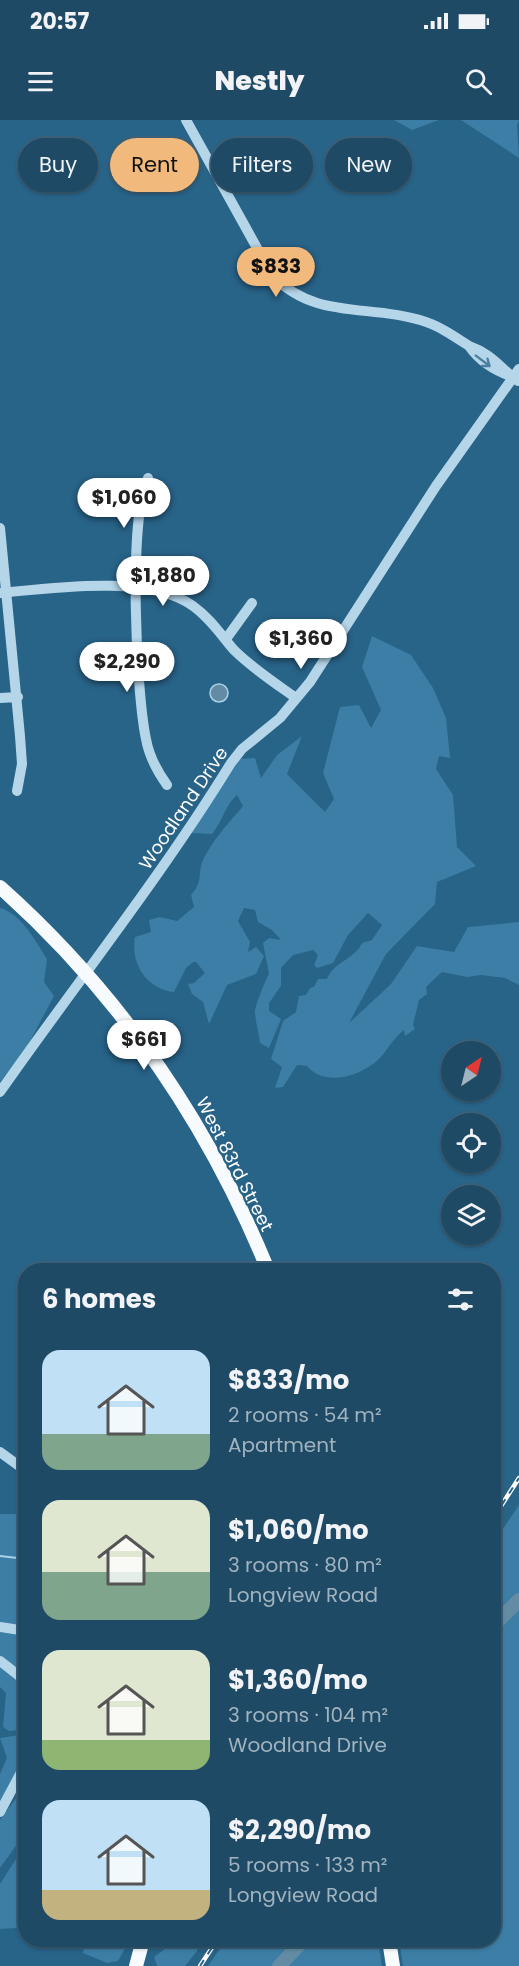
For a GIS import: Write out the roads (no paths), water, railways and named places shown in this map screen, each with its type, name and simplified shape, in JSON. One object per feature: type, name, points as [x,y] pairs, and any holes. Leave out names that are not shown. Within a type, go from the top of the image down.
[{"type":"main road","name":"West 83rd Street","points":[[0,887],[86,971],[136,1032],[182,1100],[235,1194],[265,1263]]},
{"type":"main road","points":[[136,1966],[141,1947]]},
{"type":"main road","points":[[390,1947],[393,1966]]},
{"type":"street","points":[[186,120],[272,275],[282,285],[300,297],[326,307],[418,319],[481,350],[517,376]]},
{"type":"street","name":"Woodland Drive","points":[[0,1092],[86,971],[134,910],[231,762],[242,749],[280,718],[310,682],[436,486],[517,376]]},
{"type":"street","points":[[148,478],[143,486],[138,526],[136,644],[146,739],[154,765],[168,785]]},
{"type":"street","points":[[0,528],[3,593],[18,697],[22,764],[17,791]]},
{"type":"street","points":[[3,593],[66,587],[137,588],[154,590],[182,599],[200,612],[254,667],[296,698]]},
{"type":"street","points":[[226,639],[252,603]]},
{"type":"street","points":[[0,698],[18,697]]},
{"type":"street","points":[[0,1452],[18,1465]]},
{"type":"street","points":[[0,1627],[18,1630]]},
{"type":"street","points":[[0,1661],[18,1675]]},
{"type":"street","points":[[0,1812],[18,1778]]},
{"type":"waterway","points":[[0,1556],[18,1558]]},
{"type":"waterway","points":[[501,1618],[519,1600]]},
{"type":"waterway","points":[[279,1966],[297,1947]]},
{"type":"railway","points":[[501,1506],[519,1478]]},
{"type":"railway","points":[[200,1966],[212,1947]]}]
